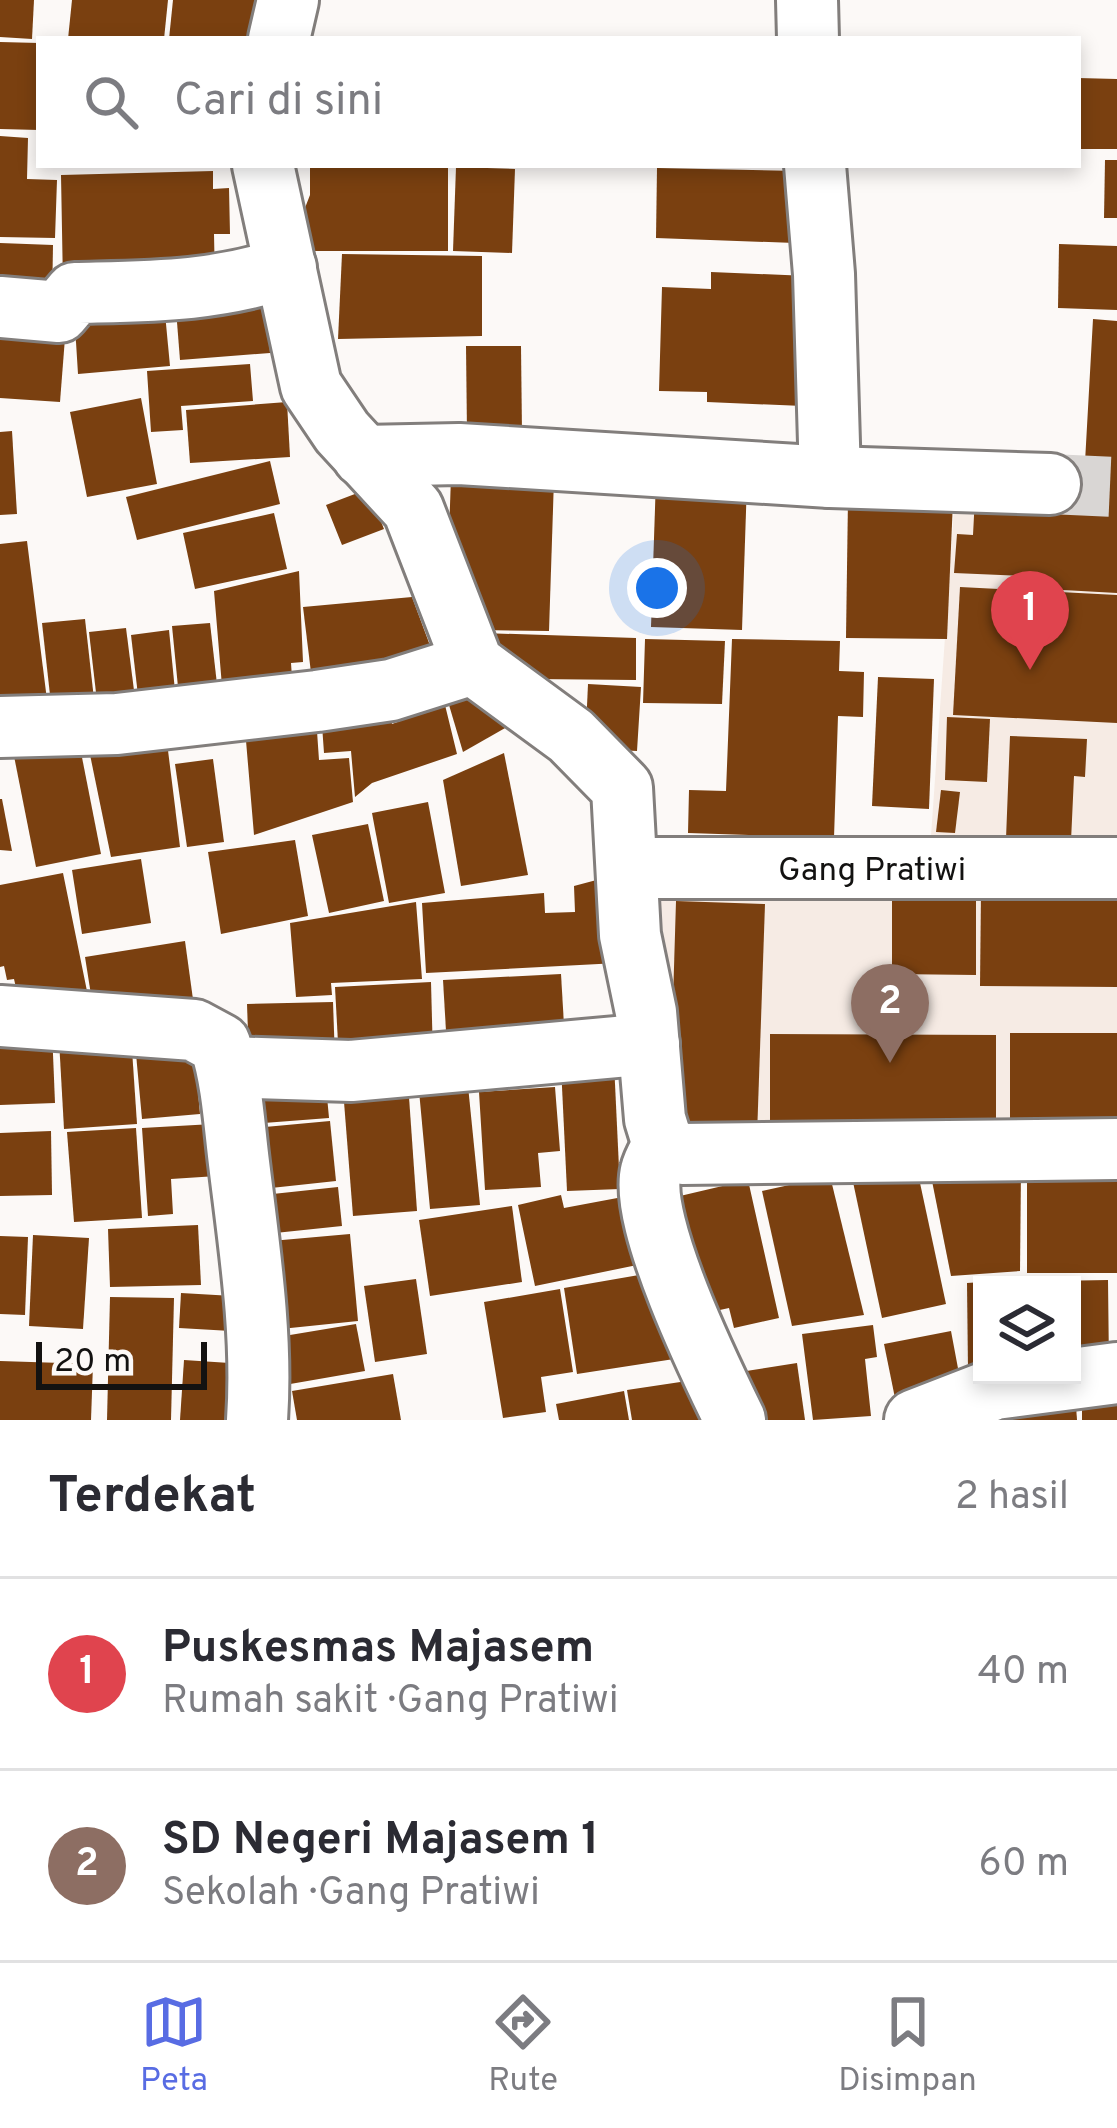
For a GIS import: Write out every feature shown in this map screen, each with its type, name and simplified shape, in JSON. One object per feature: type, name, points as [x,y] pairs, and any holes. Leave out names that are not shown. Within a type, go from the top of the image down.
[{"type":"street","points":[[280,36],[288,0]]},
{"type":"street","points":[[807,0],[808,36]]},
{"type":"street","points":[[263,168],[311,386],[363,456],[413,508],[473,664],[571,736],[622,788],[630,935],[649,1044],[655,1119],[663,1145],[650,1172],[654,1215],[703,1354],[735,1420]]},
{"type":"street","points":[[815,168],[824,274],[830,477]]},
{"type":"street","points":[[0,308],[59,312],[75,293],[198,290],[286,268]]},
{"type":"street","points":[[363,456],[459,454],[830,477],[1050,484]]},
{"type":"street","points":[[413,508],[420,474],[459,454]]},
{"type":"street","points":[[0,727],[117,724],[317,701],[391,690],[473,664]]},
{"type":"street","name":"Gang Pratiwi","points":[[629,868],[1117,868]]},
{"type":"street","points":[[0,1016],[194,1030],[220,1044],[227,1067],[256,1340],[256,1420]]},
{"type":"street","points":[[227,1067],[352,1071],[649,1044]]},
{"type":"street","points":[[663,1145],[682,1154],[1117,1149]]},
{"type":"street","points":[[915,1420],[995,1389],[1117,1373]]},
{"type":"shaded area","points":[[955,495],[1117,505],[1117,846],[931,836]]},
{"type":"shaded area","points":[[665,889],[1117,889],[1117,1141],[667,1138],[646,911]]},
{"type":"building","points":[[0,0],[34,0],[32,39],[0,37]]},
{"type":"building","points":[[72,0],[168,0],[164,36],[68,36]]},
{"type":"building","points":[[173,0],[265,0],[262,36],[169,36]]},
{"type":"building","points":[[0,42],[36,43],[36,130],[0,129]]},
{"type":"building","points":[[1081,78],[1117,79],[1117,149],[1081,149]]},
{"type":"building","points":[[0,136],[28,138],[27,179],[57,180],[55,238],[0,237]]},
{"type":"building","points":[[1105,160],[1117,160],[1117,218],[1104,218]]},
{"type":"building","points":[[310,168],[448,168],[448,251],[309,251],[303,213],[310,195]]},
{"type":"building","points":[[456,168],[515,169],[512,253],[453,251]]},
{"type":"building","points":[[657,168],[798,171],[795,243],[656,238]]},
{"type":"building","points":[[213,171],[213,189],[229,188],[230,234],[214,234],[215,282],[63,285],[61,175]]},
{"type":"building","points":[[0,243],[53,245],[52,304],[0,301]]},
{"type":"building","points":[[1059,244],[1117,246],[1117,310],[1058,308]]},
{"type":"building","points":[[342,254],[482,256],[482,336],[338,339]]},
{"type":"building","points":[[711,272],[808,276],[803,406],[707,402],[707,392],[659,391],[662,287],[711,289]]},
{"type":"building","points":[[266,290],[270,353],[180,360],[175,297]]},
{"type":"building","points":[[164,303],[170,366],[78,374],[74,311]]},
{"type":"building","points":[[0,319],[66,325],[60,402],[0,398]]},
{"type":"building","points":[[1093,319],[1117,321],[1117,593],[1027,588],[1027,576],[954,573],[957,534],[973,535],[975,497],[1051,460],[1085,462]]},
{"type":"building","points":[[466,346],[521,346],[522,434],[467,434]]},
{"type":"building","points":[[250,364],[253,401],[181,406],[183,430],[151,432],[147,371]]},
{"type":"building","points":[[141,398],[157,484],[87,497],[70,412]]},
{"type":"building","points":[[287,402],[290,457],[190,463],[186,410]]},
{"type":"building","points":[[12,431],[17,514],[0,515],[0,432]]},
{"type":"building","points":[[270,461],[280,504],[137,540],[126,497]]},
{"type":"building","points":[[451,477],[554,479],[549,631],[480,630],[449,534]]},
{"type":"building","points":[[656,479],[747,482],[742,630],[651,627]]},
{"type":"building","points":[[368,489],[384,529],[342,545],[326,505]]},
{"type":"building","points":[[848,499],[953,501],[947,639],[846,638]]},
{"type":"building","points":[[274,513],[287,569],[195,589],[183,533]]},
{"type":"building","points":[[27,541],[48,708],[0,715],[0,544]]},
{"type":"building","points":[[299,571],[303,662],[291,663],[293,692],[223,698],[214,591]]},
{"type":"building","points":[[960,587],[1117,595],[1117,723],[953,715]]},
{"type":"building","points":[[412,597],[438,667],[313,689],[303,607]]},
{"type":"building","points":[[85,619],[95,708],[52,713],[42,623]]},
{"type":"building","points":[[210,623],[218,693],[179,697],[172,626]]},
{"type":"building","points":[[126,628],[136,706],[98,710],[89,632]]},
{"type":"building","points":[[169,630],[176,701],[139,704],[131,635]]},
{"type":"building","points":[[483,633],[636,638],[636,680],[532,679]]},
{"type":"building","points":[[645,639],[725,641],[722,704],[643,703]]},
{"type":"building","points":[[732,639],[840,641],[839,671],[864,672],[863,717],[838,716],[834,838],[688,833],[689,790],[726,791]]},
{"type":"building","points":[[878,677],[934,679],[929,809],[872,806]]},
{"type":"building","points":[[588,684],[641,687],[637,751],[616,750],[586,728]]},
{"type":"building","points":[[486,692],[519,720],[463,752],[449,705]]},
{"type":"building","points":[[388,703],[392,724],[445,705],[457,754],[372,783],[355,797],[351,751],[324,753],[321,711]]},
{"type":"building","points":[[244,717],[316,717],[319,760],[349,758],[353,802],[254,835]]},
{"type":"building","points":[[947,717],[990,719],[987,782],[945,780]]},
{"type":"building","points":[[165,726],[180,847],[111,857],[87,740]]},
{"type":"building","points":[[1010,736],[1087,739],[1085,777],[1074,776],[1071,841],[1006,839]]},
{"type":"building","points":[[78,737],[101,854],[36,867],[13,751]]},
{"type":"building","points":[[504,753],[528,875],[461,886],[443,780]]},
{"type":"building","points":[[213,759],[224,842],[187,847],[175,764]]},
{"type":"building","points":[[941,790],[960,792],[955,833],[936,832]]},
{"type":"building","points":[[2,799],[12,851],[0,850]]},
{"type":"building","points":[[428,802],[445,893],[389,903],[372,813]]},
{"type":"building","points":[[368,824],[384,901],[329,913],[312,835]]},
{"type":"building","points":[[295,840],[308,916],[221,934],[208,852]]},
{"type":"building","points":[[141,859],[151,923],[82,934],[72,870]]},
{"type":"building","points":[[63,873],[88,996],[21,1010],[14,979],[7,980],[4,966],[0,967],[0,885]]},
{"type":"building","points":[[604,878],[618,963],[426,973],[422,903],[544,893],[545,913],[575,912],[574,886]]},
{"type":"building","points":[[981,893],[1117,894],[1117,987],[980,986]]},
{"type":"building","points":[[892,894],[976,894],[976,975],[892,974]]},
{"type":"building","points":[[676,901],[765,904],[757,1136],[669,1133]]},
{"type":"building","points":[[416,902],[422,979],[331,983],[332,995],[296,997],[290,923]]},
{"type":"building","points":[[185,941],[195,1014],[95,1020],[85,957]]},
{"type":"building","points":[[561,974],[565,1042],[447,1048],[443,980]]},
{"type":"building","points":[[431,982],[433,1057],[339,1061],[335,987]]},
{"type":"building","points":[[333,1002],[335,1060],[249,1061],[247,1004]]},
{"type":"building","points":[[52,1030],[55,1103],[0,1105],[0,1033]]},
{"type":"building","points":[[1010,1033],[1117,1033],[1117,1128],[1010,1128]]},
{"type":"building","points":[[770,1034],[996,1035],[996,1137],[770,1136]]},
{"type":"building","points":[[131,1035],[137,1124],[64,1129],[59,1040]]},
{"type":"building","points":[[193,1037],[200,1114],[142,1119],[135,1043]]},
{"type":"building","points":[[614,1063],[620,1189],[567,1191],[561,1066]]},
{"type":"building","points":[[325,1075],[329,1118],[249,1124],[245,1081]]},
{"type":"building","points":[[467,1076],[480,1205],[430,1209],[418,1080]]},
{"type":"building","points":[[555,1087],[560,1151],[538,1153],[541,1187],[485,1190],[479,1092]]},
{"type":"building","points":[[409,1097],[417,1211],[353,1216],[344,1102]]},
{"type":"building","points":[[330,1121],[336,1181],[271,1188],[265,1127]]},
{"type":"building","points":[[213,1124],[217,1176],[171,1179],[173,1214],[148,1216],[142,1128]]},
{"type":"building","points":[[136,1128],[142,1218],[74,1222],[67,1132]]},
{"type":"building","points":[[51,1131],[52,1195],[0,1196],[0,1133]]},
{"type":"building","points":[[1117,1165],[1117,1273],[1027,1273],[1027,1166]]},
{"type":"building","points":[[917,1169],[946,1304],[882,1318],[853,1182]]},
{"type":"building","points":[[1021,1169],[1020,1271],[951,1276],[930,1171]]},
{"type":"building","points":[[830,1176],[864,1315],[792,1326],[762,1191]]},
{"type":"building","points":[[748,1180],[779,1318],[734,1328],[729,1308],[706,1313],[680,1196]]},
{"type":"building","points":[[338,1187],[342,1226],[256,1235],[253,1196]]},
{"type":"building","points":[[561,1195],[564,1208],[628,1196],[642,1264],[535,1286],[518,1205]]},
{"type":"building","points":[[512,1206],[522,1282],[430,1296],[419,1220]]},
{"type":"building","points":[[198,1225],[201,1285],[110,1287],[108,1229]]},
{"type":"building","points":[[350,1234],[358,1321],[271,1330],[271,1241]]},
{"type":"building","points":[[33,1235],[89,1238],[83,1329],[29,1326]]},
{"type":"building","points":[[0,1236],[28,1237],[25,1315],[0,1314]]},
{"type":"building","points":[[662,1271],[687,1357],[577,1374],[564,1288]]},
{"type":"building","points":[[416,1279],[427,1354],[375,1362],[364,1286]]},
{"type":"building","points":[[1081,1280],[1108,1280],[1109,1367],[1081,1368]]},
{"type":"building","points":[[967,1283],[973,1283],[973,1370],[968,1370]]},
{"type":"building","points":[[560,1289],[573,1372],[541,1377],[546,1412],[503,1418],[484,1302]]},
{"type":"building","points":[[181,1293],[233,1296],[231,1331],[179,1328]]},
{"type":"building","points":[[110,1297],[174,1298],[171,1420],[107,1420]]},
{"type":"building","points":[[356,1324],[365,1371],[273,1387],[266,1339]]},
{"type":"building","points":[[873,1325],[877,1357],[865,1359],[871,1416],[813,1420],[802,1334]]},
{"type":"building","points":[[951,1331],[963,1395],[897,1408],[884,1344]]},
{"type":"building","points":[[184,1360],[245,1364],[242,1420],[180,1420]]},
{"type":"building","points":[[0,1361],[93,1364],[91,1420],[0,1420]]},
{"type":"building","points":[[797,1363],[805,1420],[744,1420],[727,1374]]},
{"type":"building","points":[[393,1374],[401,1420],[297,1420],[292,1391]]},
{"type":"building","points":[[707,1378],[727,1420],[632,1420],[627,1390]]},
{"type":"building","points":[[1082,1380],[1117,1380],[1117,1420],[1082,1420]]},
{"type":"building","points":[[624,1391],[629,1420],[559,1420],[556,1404]]},
{"type":"building","points":[[1075,1391],[1077,1420],[992,1420]]},
{"type":"tunnel","points":[[1050,484],[1117,487]]},
{"type":"place","name":"Puskesmas Majasem","points":[[1030,670]]},
{"type":"place","name":"SD Negeri Majasem 1","points":[[890,1063]]}]
